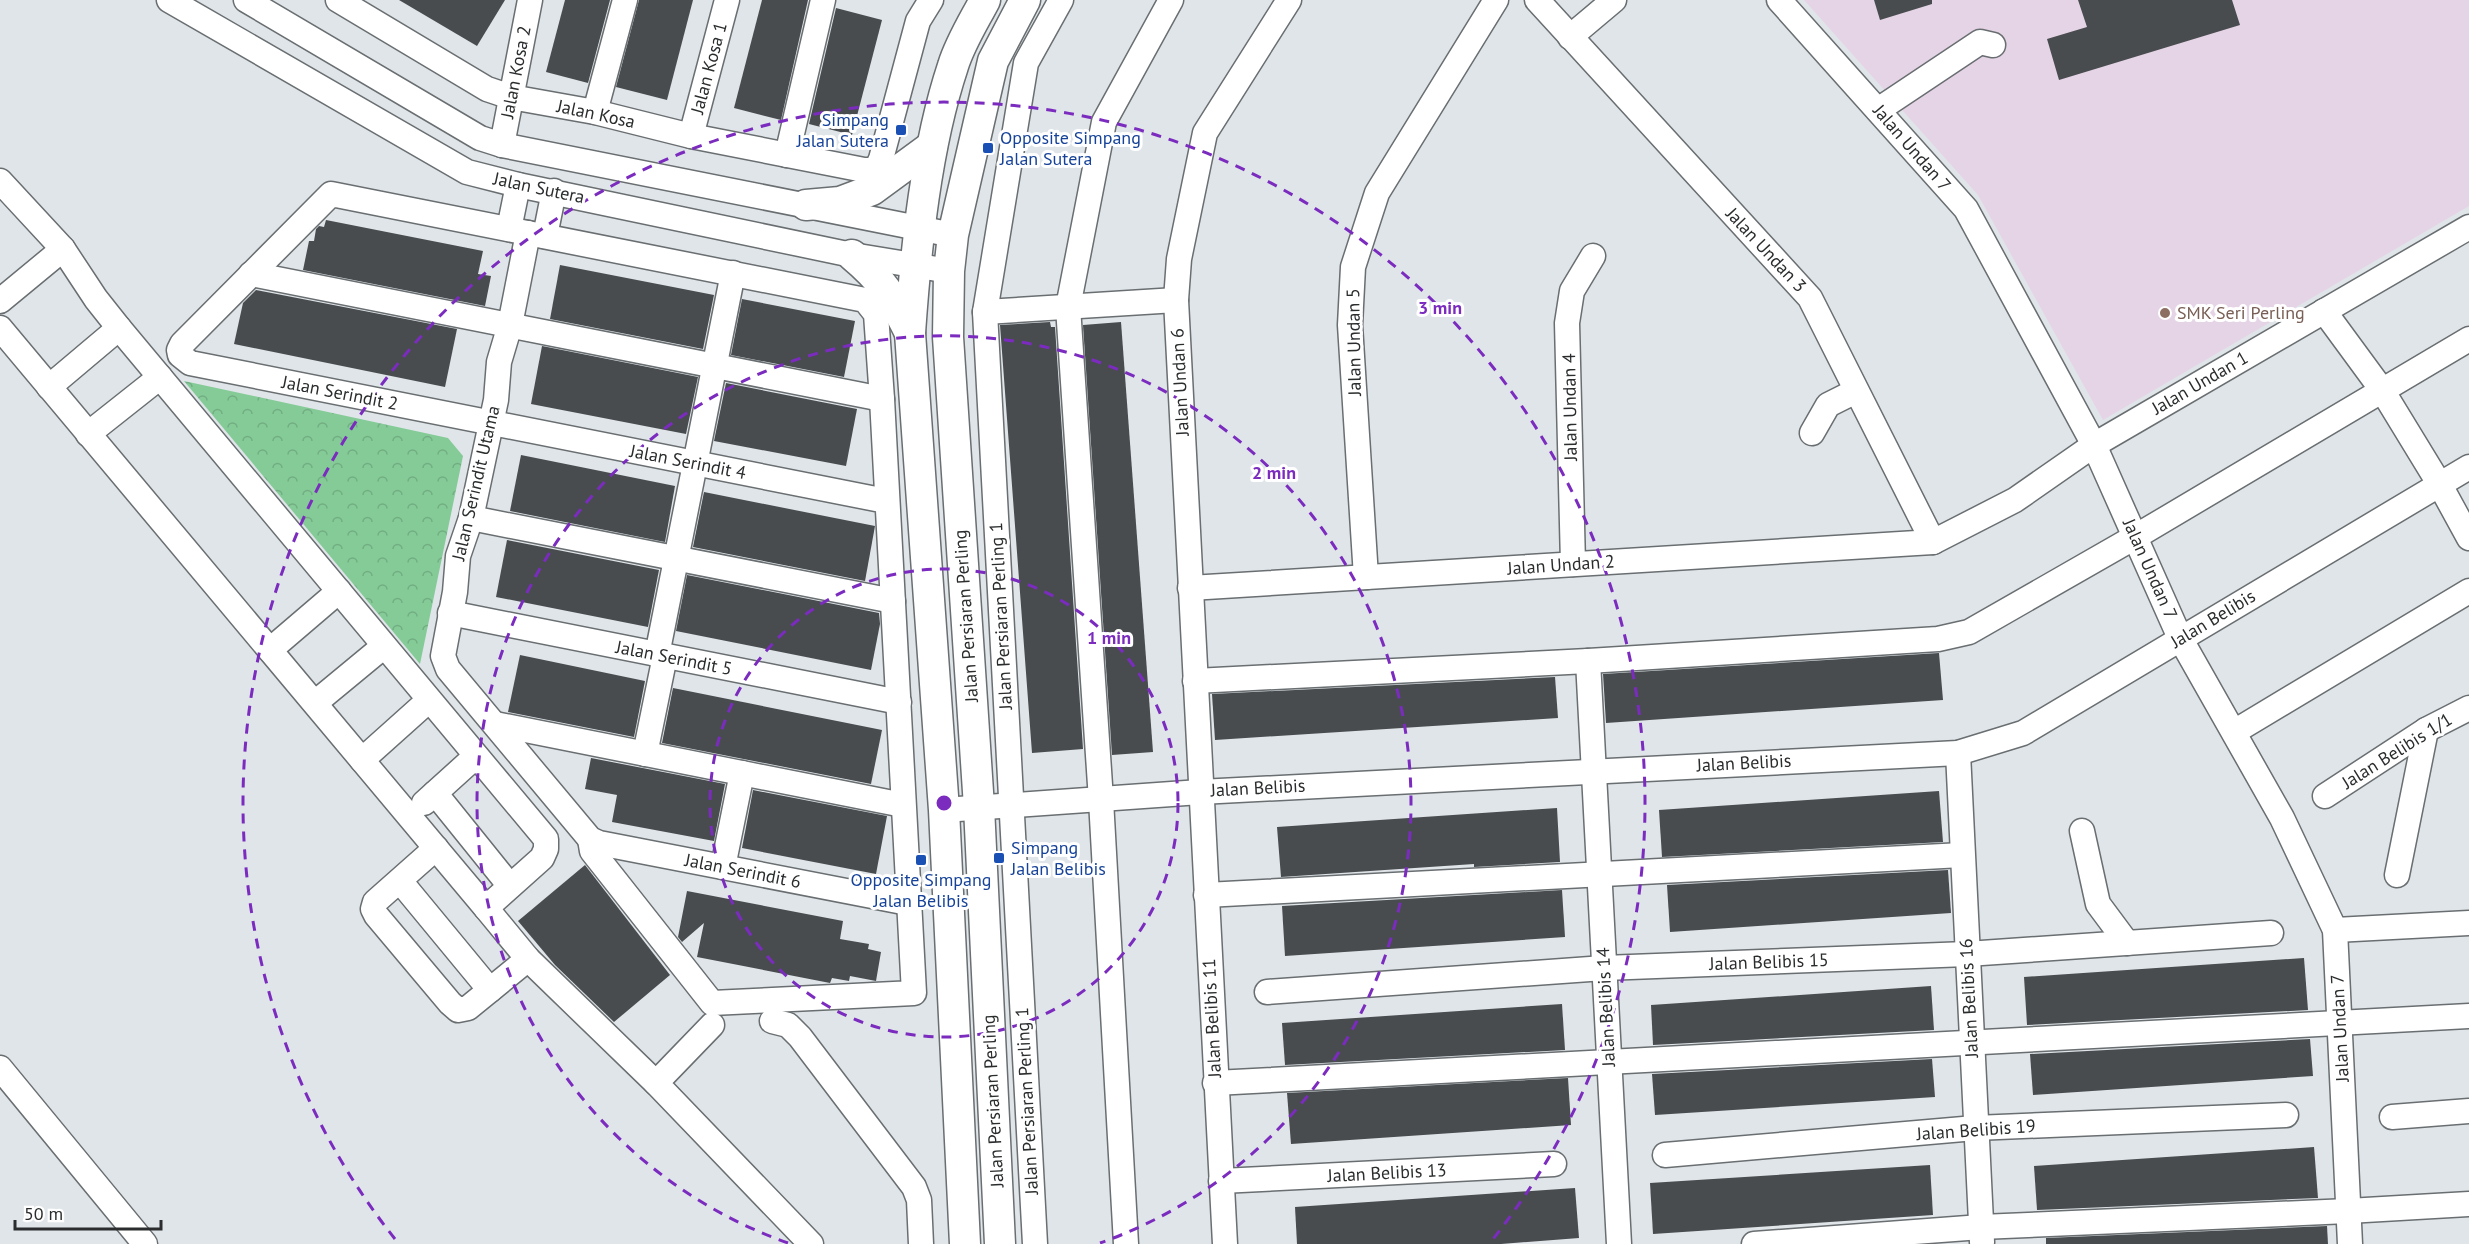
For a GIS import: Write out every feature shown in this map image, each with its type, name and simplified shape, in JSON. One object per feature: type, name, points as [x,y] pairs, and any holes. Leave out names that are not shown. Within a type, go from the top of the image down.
[{"type":"main road","name":"Jalan Persiaran Perling","points":[[965,1244],[944,810],[910,333],[915,265],[932,146],[953,64],[985,0]]},
{"type":"main road","name":"Jalan Persiaran Perling","points":[[1000,1244],[979,807],[948,337],[949,271],[954,235],[993,61],[1025,0]]},
{"type":"main road","points":[[806,205],[840,202],[872,190],[932,146]]},
{"type":"main road","points":[[852,255],[873,273],[892,297],[910,333]]},
{"type":"street","name":"Jalan Sutera","points":[[169,0],[467,172],[518,185],[852,255],[949,271]]},
{"type":"street","name":"Jalan Sutera","points":[[246,0],[480,138],[502,145],[954,235]]},
{"type":"street","name":"Jalan Kosa","points":[[338,0],[488,89],[511,97],[595,112],[691,136],[864,170],[876,170],[881,159],[918,21],[930,0]]},
{"type":"street","points":[[595,112],[625,0]]},
{"type":"street","name":"Jalan Kosa 1","points":[[691,136],[727,0]]},
{"type":"street","points":[[787,155],[823,0]]},
{"type":"street","name":"Jalan Persiaran Perling 1","points":[[1035,1244],[985,312],[1026,63],[1061,0]]},
{"type":"street","points":[[1126,1244],[1101,800],[1068,307],[1104,122],[1172,0]]},
{"type":"street","name":"Jalan Undan 6","points":[[1200,792],[1176,300],[1179,259],[1205,133],[1289,0]]},
{"type":"street","name":"Jalan Undan 5","points":[[1366,577],[1350,326],[1353,267],[1377,193],[1496,0]]},
{"type":"street","name":"Jalan Undan 3","points":[[1537,0],[1810,298],[1933,542]]},
{"type":"street","points":[[1570,37],[1614,0]]},
{"type":"street","name":"Jalan Undan 7","points":[[1779,0],[1966,209],[2094,445],[2180,638],[2282,818],[2335,930],[2350,1244]]},
{"type":"street","name":"Jalan Kosa 2","points":[[502,145],[527,1]]},
{"type":"street","points":[[1878,110],[1980,42],[1993,45]]},
{"type":"street","points":[[0,181],[63,249],[118,328],[546,839],[546,849],[542,858],[486,908]]},
{"type":"street","points":[[518,185],[527,233]]},
{"type":"street","points":[[527,233],[554,191]]},
{"type":"street","points":[[251,274],[331,194],[865,300],[876,314],[899,702],[908,903]]},
{"type":"street","name":"Jalan Undan 1","points":[[1933,542],[2015,500],[2094,445],[2469,227]]},
{"type":"street","name":"Jalan Serindit Utama","points":[[527,233],[510,325],[499,362],[496,400],[471,518],[458,556],[455,592],[443,656],[448,669],[586,835],[592,850],[712,1003],[914,993],[908,903]]},
{"type":"street","points":[[0,302],[63,249]]},
{"type":"street","name":"Jalan Undan 4","points":[[1574,564],[1567,323],[1572,291],[1593,256]]},
{"type":"street","points":[[645,754],[676,559],[733,273]]},
{"type":"street","points":[[251,274],[882,399]]},
{"type":"street","name":"Jalan Serindit 2","points":[[251,274],[182,344],[179,350],[180,355],[190,363],[490,422]]},
{"type":"street","points":[[985,312],[1176,300]]},
{"type":"street","points":[[2324,311],[2382,390],[2440,485],[2469,538]]},
{"type":"street","points":[[0,328],[528,958],[656,1083],[811,1244]]},
{"type":"street","points":[[49,387],[118,328]]},
{"type":"street","points":[[1195,681],[1938,639],[1969,632],[2135,537],[2469,339]]},
{"type":"street","points":[[88,434],[160,377]]},
{"type":"street","points":[[1812,433],[1828,405],[1856,391]]},
{"type":"street","name":"Jalan Serindit 4","points":[[490,422],[886,501]]},
{"type":"street","name":"Jalan Belibis","points":[[944,810],[1011,803],[1101,800],[1200,792],[1958,753],[2023,733],[2469,467]]},
{"type":"street","points":[[471,518],[893,602]]},
{"type":"street","name":"Jalan Undan 2","points":[[1190,588],[1933,542]]},
{"type":"street","points":[[270,650],[339,591]]},
{"type":"street","points":[[2234,732],[2469,591]]},
{"type":"street","name":"Jalan Serindit 5","points":[[450,614],[899,702]]},
{"type":"street","points":[[315,703],[384,646]]},
{"type":"street","name":"Jalan Belibis 14","points":[[1588,660],[1619,1244]]},
{"type":"street","points":[[363,760],[429,700]]},
{"type":"street","name":"Jalan Belibis 1/1","points":[[2325,796],[2426,730],[2469,708]]},
{"type":"street","points":[[495,724],[903,805]]},
{"type":"street","points":[[2397,875],[2426,730]]},
{"type":"street","name":"Jalan Belibis 16","points":[[1958,753],[1981,1236]]},
{"type":"street","points":[[410,816],[476,756]]},
{"type":"street","points":[[723,867],[742,773]]},
{"type":"street","name":"Jalan Belibis 11","points":[[1200,792],[1225,1244]]},
{"type":"street","points":[[435,793],[510,886]]},
{"type":"street","points":[[2082,831],[2098,904],[2127,943]]},
{"type":"street","name":"Jalan Serindit 6","points":[[586,835],[598,843],[908,903]]},
{"type":"street","points":[[436,848],[375,902],[373,909],[376,915],[458,1010],[468,1008],[528,958]]},
{"type":"street","points":[[1206,895],[1962,855]]},
{"type":"street","points":[[400,881],[490,990]]},
{"type":"street","points":[[2335,930],[2469,923]]},
{"type":"street","name":"Jalan Belibis 15","points":[[1267,992],[1604,968],[1967,954],[2271,933]]},
{"type":"street","points":[[1215,1083],[2469,1016]]},
{"type":"street","points":[[772,1021],[788,1025],[800,1037],[914,1187],[919,1200],[921,1244]]},
{"type":"street","points":[[656,1083],[712,1025]]},
{"type":"street","points":[[0,1068],[146,1244]]},
{"type":"street","points":[[2392,1117],[2469,1111]]},
{"type":"street","name":"Jalan Belibis 19","points":[[1665,1155],[1975,1128],[2286,1115]]},
{"type":"street","name":"Jalan Belibis 13","points":[[1221,1181],[1554,1164]]},
{"type":"street","points":[[1754,1244],[1981,1236],[2469,1204]]},
{"type":"shaded area","name":"SMK Seri Perling","points":[[1804,0],[2469,0],[2469,206],[2103,420],[1978,195]]},
{"type":"green space","points":[[184,381],[448,438],[463,456],[420,664]]},
{"type":"building","points":[[399,0],[505,0],[477,46]]},
{"type":"building","points":[[565,0],[610,0],[588,83],[546,72]]},
{"type":"building","points":[[639,0],[693,0],[667,100],[616,87]]},
{"type":"building","points":[[762,0],[808,0],[781,120],[734,108]]},
{"type":"building","points":[[1874,0],[1932,0],[1932,4],[1880,20]]},
{"type":"building","points":[[2078,0],[2232,0],[2240,25],[2059,80],[2047,39],[2087,27]]},
{"type":"building","points":[[836,8],[882,20],[852,135],[809,124]]},
{"type":"building","points":[[326,220],[483,251],[478,274],[491,276],[485,306],[303,270],[309,241],[314,241],[316,229],[319,226],[324,227]]},
{"type":"building","points":[[560,265],[714,295],[703,349],[550,319]]},
{"type":"building","points":[[256,290],[457,329],[445,387],[234,344],[243,303]]},
{"type":"building","points":[[742,299],[855,321],[844,377],[731,355]]},
{"type":"building","points":[[1050,322],[1051,327],[1055,327],[1083,749],[1032,753],[1000,325]]},
{"type":"building","points":[[1121,322],[1153,752],[1112,755],[1083,325]]},
{"type":"building","points":[[542,346],[698,377],[686,434],[531,404]]},
{"type":"building","points":[[726,383],[857,409],[846,466],[714,441]]},
{"type":"building","points":[[521,455],[675,486],[665,542],[510,511]]},
{"type":"building","points":[[704,492],[875,526],[865,581],[693,547]]},
{"type":"building","points":[[507,540],[659,570],[648,627],[496,597]]},
{"type":"building","points":[[687,575],[879,613],[880,624],[871,670],[676,631]]},
{"type":"building","points":[[1939,653],[1943,700],[1606,723],[1603,674]]},
{"type":"building","points":[[520,655],[645,681],[634,737],[508,712]]},
{"type":"building","points":[[1555,677],[1558,718],[1215,740],[1212,694]]},
{"type":"building","points":[[673,688],[882,730],[871,784],[662,743]]},
{"type":"building","points":[[591,758],[725,784],[714,841],[612,822],[617,795],[585,789]]},
{"type":"building","points":[[753,790],[887,816],[876,874],[742,848]]},
{"type":"building","points":[[1939,791],[1943,842],[1662,857],[1659,810]]},
{"type":"building","points":[[1557,808],[1560,862],[1474,867],[1474,864],[1281,877],[1277,827]]},
{"type":"building","points":[[585,865],[670,975],[614,1022],[555,965],[518,921]]},
{"type":"building","points":[[1948,870],[1951,913],[1670,932],[1667,885]]},
{"type":"building","points":[[1562,890],[1565,937],[1285,956],[1282,906]]},
{"type":"building","points":[[687,891],[843,921],[840,939],[869,944],[868,949],[881,952],[876,981],[850,976],[849,981],[832,978],[830,983],[697,957],[704,923],[682,942],[678,937]]},
{"type":"building","points":[[2304,958],[2308,1010],[2027,1025],[2024,977]]},
{"type":"building","points":[[1931,986],[1934,1030],[1653,1045],[1651,1005]]},
{"type":"building","points":[[1562,1004],[1565,1050],[1285,1065],[1282,1023]]},
{"type":"building","points":[[2310,1039],[2313,1076],[2033,1095],[2030,1054]]},
{"type":"building","points":[[1932,1059],[1935,1097],[1655,1115],[1652,1074]]},
{"type":"building","points":[[1568,1078],[1571,1125],[1291,1144],[1287,1093]]},
{"type":"building","points":[[2314,1147],[2318,1198],[2037,1210],[2034,1166]]},
{"type":"building","points":[[1930,1165],[1933,1215],[1653,1234],[1650,1183]]},
{"type":"building","points":[[1575,1188],[1579,1238],[1501,1244],[1297,1244],[1295,1207]]},
{"type":"building","points":[[2327,1226],[2328,1244],[2046,1244],[2046,1238]]},
{"type":"place","name":"Simpang Jalan Sutera","points":[[901,130]]},
{"type":"place","name":"Opposite Simpang Jalan Sutera","points":[[988,148]]},
{"type":"place","name":"SMK Seri Perling","points":[[2165,313]]},
{"type":"place","name":"Simpang Jalan Belibis","points":[[999,858]]},
{"type":"place","name":"Opposite Simpang Jalan Belibis","points":[[921,860]]}]
